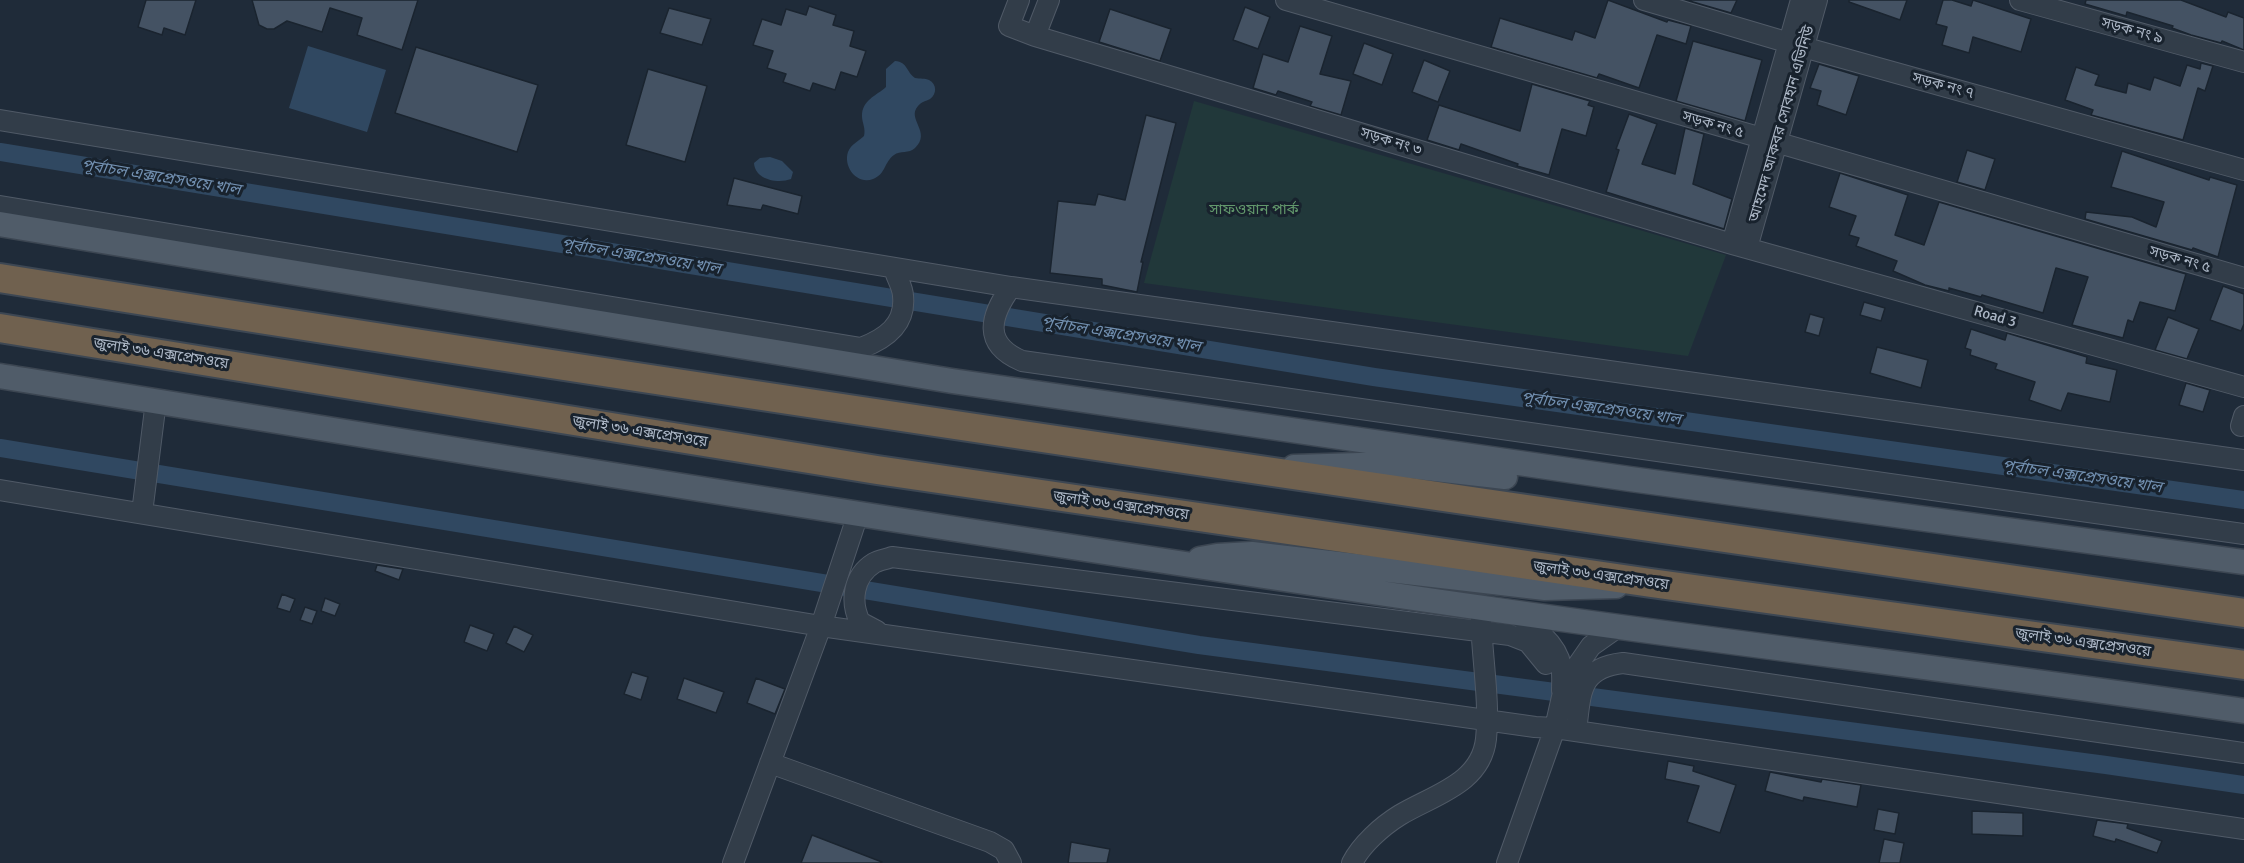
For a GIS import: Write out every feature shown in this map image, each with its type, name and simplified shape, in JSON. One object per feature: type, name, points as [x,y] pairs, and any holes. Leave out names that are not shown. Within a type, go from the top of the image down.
[{"type":"highway","points":[[0,278],[1250,470],[2244,613]]},
{"type":"highway","name":"জুলাই ৩৬ এক্সপ্রেসওয়ে","points":[[0,328],[877,470],[1651,583],[2244,665]]},
{"type":"main road","points":[[0,224],[952,381],[1630,479],[2244,562]]},
{"type":"main road","points":[[0,376],[1178,564],[1480,608],[2244,711]]},
{"type":"main road","points":[[1250,470],[1392,464],[1588,484],[1630,479]]},
{"type":"main road","points":[[1178,564],[1217,556],[1252,554],[1545,588],[1651,583]]},
{"type":"street","name":"সড়ক নং ৩","points":[[1019,0],[1009,26],[1035,36],[1739,246]]},
{"type":"street","points":[[1035,36],[1049,0]]},
{"type":"street","name":"সড়ক নং ৫","points":[[1286,0],[2244,278]]},
{"type":"street","name":"সড়ক নং ৭","points":[[1644,0],[1796,45],[2244,170]]},
{"type":"street","name":"আহমেদ আকবর সোবহান এভিনিউ","points":[[1796,45],[1801,0]]},
{"type":"street","name":"আহমেদ আকবর সোবহান এভিনিউ","points":[[1739,246],[1796,45],[1817,0]]},
{"type":"street","name":"সড়ক নং ৯","points":[[2020,0],[2244,62]]},
{"type":"street","points":[[0,120],[1011,286],[2244,460]]},
{"type":"street","points":[[0,206],[861,348],[882,340],[894,328],[901,314],[903,295],[894,268]]},
{"type":"street","name":"Road 3","points":[[1739,246],[2244,387]]},
{"type":"street","points":[[1011,286],[1000,302],[993,324],[996,341],[1008,355],[1022,361],[2244,534]]},
{"type":"street","points":[[143,505],[156,401]]},
{"type":"street","points":[[0,490],[143,505],[821,626],[1555,728],[2244,829]]},
{"type":"street","points":[[733,863],[821,626],[858,514]]},
{"type":"street","points":[[884,635],[860,622],[853,602],[856,585],[864,572],[874,562],[892,557],[1510,635],[1528,642],[1546,664]]},
{"type":"street","points":[[1352,863],[1357,853],[1399,815],[1442,794],[1467,777],[1480,760],[1486,740],[1486,719],[1480,608]]},
{"type":"street","points":[[1514,612],[1549,642],[1561,664],[1562,697]]},
{"type":"street","points":[[1507,863],[1555,728],[1562,697],[1575,669],[1592,646],[1618,627]]},
{"type":"street","points":[[1576,731],[1582,690],[1591,675],[1606,665],[1623,663],[2244,753]]},
{"type":"street","points":[[770,764],[990,842],[1004,850],[1011,863]]},
{"type":"green space","name":"সাফওয়ান পার্ক","points":[[1194,101],[1726,255],[1688,356],[1144,283]]},
{"type":"water","points":[[308,46],[386,70],[367,132],[289,108]]},
{"type":"water","points":[[895,61],[905,65],[915,78],[932,82],[935,92],[915,111],[921,137],[915,148],[894,155],[877,177],[862,179],[849,169],[848,152],[864,136],[862,116],[864,106],[886,87],[886,69]]},
{"type":"water","points":[[770,157],[782,161],[793,172],[791,179],[774,181],[758,173],[754,163],[760,158]]},
{"type":"building","points":[[146,0],[196,0],[185,35],[164,28],[162,35],[138,27]]},
{"type":"building","points":[[252,0],[418,0],[402,50],[357,35],[362,18],[330,8],[322,32],[287,21],[274,29],[267,29],[259,25]]},
{"type":"building","points":[[1608,0],[1667,22],[1668,20],[1691,26],[1686,44],[1657,35],[1639,88],[1599,74],[1597,78],[1491,47],[1500,18],[1572,40],[1575,31],[1595,38]]},
{"type":"building","points":[[1686,0],[1737,0],[1731,13]]},
{"type":"building","points":[[1849,0],[1907,0],[1900,20],[1849,2]]},
{"type":"building","points":[[1943,0],[1952,0],[1971,6],[1973,0],[2031,19],[2021,52],[1973,37],[1969,53],[1942,45],[1947,27],[1936,24]]},
{"type":"building","points":[[2086,0],[2181,0],[2226,17],[2228,12],[2244,18],[2244,50],[2222,41],[2221,43],[2191,35],[2172,28],[2173,26],[2127,12],[2126,16],[2085,4]]},
{"type":"building","points":[[809,6],[836,15],[833,25],[854,31],[850,46],[866,51],[857,77],[841,72],[835,90],[813,83],[810,91],[783,82],[786,74],[767,68],[773,51],[753,45],[762,19],[781,25],[786,9],[806,15]]},
{"type":"building","points":[[1245,7],[1270,17],[1258,49],[1233,40]]},
{"type":"building","points":[[669,8],[711,19],[702,45],[660,33]]},
{"type":"building","points":[[1110,9],[1171,29],[1160,61],[1099,42]]},
{"type":"building","points":[[1300,26],[1332,36],[1320,74],[1351,81],[1341,115],[1310,106],[1312,102],[1278,91],[1276,95],[1253,88],[1263,54],[1288,62]]},
{"type":"building","points":[[1693,41],[1762,60],[1745,121],[1676,101]]},
{"type":"building","points":[[1364,43],[1393,54],[1382,85],[1353,74]]},
{"type":"building","points":[[416,47],[538,85],[517,152],[395,113]]},
{"type":"building","points":[[1424,60],[1450,71],[1438,102],[1412,92]]},
{"type":"building","points":[[2201,63],[2213,66],[2205,91],[2198,88],[2183,140],[2091,115],[2093,110],[2065,100],[2076,67],[2099,75],[2095,85],[2126,93],[2128,83],[2150,90],[2154,77],[2180,86],[2187,65],[2200,69]]},
{"type":"building","points":[[1819,64],[1859,76],[1846,115],[1817,105],[1821,91],[1810,88]]},
{"type":"building","points":[[648,69],[707,86],[685,162],[626,145]]},
{"type":"building","points":[[1532,84],[1590,101],[1588,105],[1594,107],[1586,136],[1562,129],[1549,175],[1517,166],[1518,164],[1461,144],[1459,150],[1427,140],[1439,105],[1520,131]]},
{"type":"building","points":[[1629,114],[1657,124],[1642,164],[1675,174],[1685,128],[1704,134],[1693,184],[1732,199],[1724,229],[1606,192],[1619,150],[1616,149]]},
{"type":"building","points":[[1146,115],[1176,123],[1141,262],[1143,262],[1137,292],[1102,285],[1102,279],[1050,273],[1058,201],[1095,205],[1098,194],[1125,200]]},
{"type":"building","points":[[1967,150],[1995,159],[1985,190],[1957,182]]},
{"type":"building","points":[[2122,151],[2209,180],[2210,177],[2237,185],[2218,257],[2085,219],[2086,212],[2132,217],[2156,227],[2164,202],[2111,187]]},
{"type":"building","points":[[1840,173],[1908,195],[1895,235],[1924,245],[1939,202],[2186,274],[2175,311],[2140,302],[2133,322],[2128,320],[2123,338],[2072,325],[2088,277],[2056,268],[2043,313],[1982,295],[1981,297],[1949,288],[1949,291],[1925,285],[1893,271],[1897,261],[1856,246],[1859,238],[1849,235],[1856,216],[1829,207]]},
{"type":"building","points":[[734,178],[802,196],[798,214],[763,205],[761,210],[727,205]]},
{"type":"building","points":[[2223,286],[2244,294],[2244,324],[2241,331],[2210,320]]},
{"type":"building","points":[[1864,302],[1885,308],[1881,321],[1860,315]]},
{"type":"building","points":[[1810,314],[1824,318],[1819,336],[1805,332]]},
{"type":"building","points":[[2168,317],[2199,329],[2187,359],[2155,350]]},
{"type":"building","points":[[1971,329],[2005,340],[2007,333],[2087,357],[2086,363],[2117,370],[2110,402],[2068,393],[2061,411],[2029,400],[2035,382],[1995,369],[1997,364],[1970,355],[1971,350],[1965,348]]},
{"type":"building","points":[[1877,347],[1928,360],[1921,388],[1870,373]]},
{"type":"building","points":[[2186,383],[2210,390],[2203,412],[2179,405]]},
{"type":"building","points":[[377,565],[403,569],[399,580],[375,571]]},
{"type":"building","points":[[282,594],[295,599],[290,612],[277,608]]},
{"type":"building","points":[[325,598],[340,604],[335,616],[321,611]]},
{"type":"building","points":[[305,607],[317,611],[312,624],[300,620]]},
{"type":"building","points":[[470,625],[494,634],[487,651],[464,642]]},
{"type":"building","points":[[514,626],[533,635],[524,652],[506,643]]},
{"type":"building","points":[[632,672],[648,677],[641,700],[624,694]]},
{"type":"building","points":[[684,678],[724,692],[716,713],[677,699]]},
{"type":"building","points":[[756,678],[785,689],[775,714],[747,703]]},
{"type":"building","points":[[1668,761],[1694,766],[1693,771],[1736,785],[1720,833],[1687,822],[1699,786],[1665,779]]},
{"type":"building","points":[[1770,772],[1821,782],[1822,779],[1861,785],[1857,807],[1804,797],[1803,801],[1765,791]]},
{"type":"building","points":[[1878,809],[1899,813],[1895,834],[1874,830]]},
{"type":"building","points":[[1972,811],[2023,813],[2023,836],[1972,834]]},
{"type":"building","points":[[2097,820],[2128,824],[2127,828],[2162,841],[2157,853],[2116,839],[2115,842],[2093,836]]},
{"type":"building","points":[[812,835],[882,862],[801,863]]},
{"type":"building","points":[[1884,839],[1904,843],[1900,863],[1879,863]]},
{"type":"building","points":[[1071,842],[1110,849],[1107,863],[1068,863]]},
{"type":"waterway","name":"পূর্বাচল এক্সপ্রেসওয়ে খাল","points":[[0,152],[1374,377],[2244,500]]},
{"type":"waterway","name":"পূর্বাচল এক্সপ্রেসওয়ে খাল","points":[[0,448],[1199,645],[2244,785]]}]
